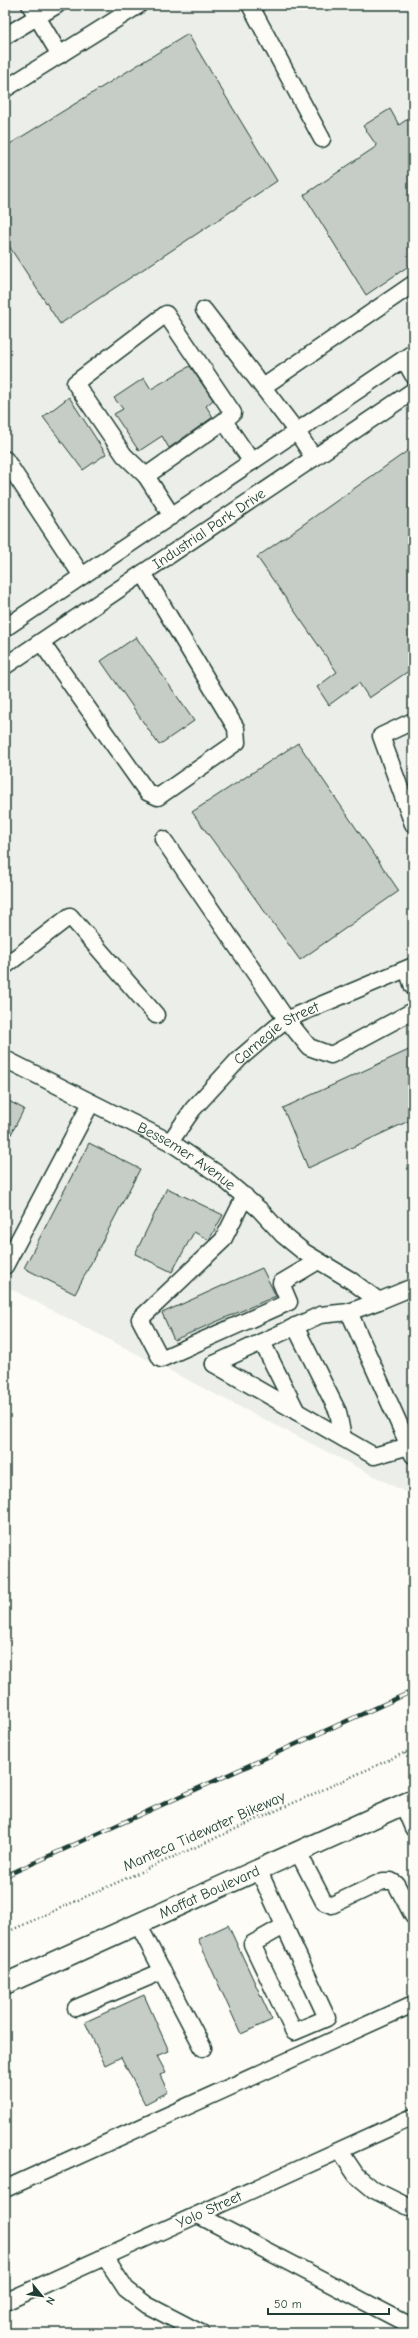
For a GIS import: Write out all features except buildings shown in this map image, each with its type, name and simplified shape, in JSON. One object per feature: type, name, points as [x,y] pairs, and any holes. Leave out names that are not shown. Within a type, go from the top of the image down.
[{"type":"main road","name":"Moffat Boulevard","points":[[5,1984],[408,1802]]},
{"type":"street","points":[[5,36],[34,11],[57,5]]},
{"type":"street","points":[[5,89],[139,5]]},
{"type":"street","points":[[250,5],[322,139]]},
{"type":"street","points":[[34,11],[60,55]]},
{"type":"street","points":[[263,387],[413,284]]},
{"type":"street","points":[[204,310],[297,432],[314,458]]},
{"type":"street","points":[[146,476],[224,421],[233,413],[166,314],[75,382],[124,455],[146,476],[172,516]]},
{"type":"street","name":"Industrial Park Drive","points":[[5,628],[409,356],[413,375]]},
{"type":"street","name":"Industrial Park Drive","points":[[5,666],[413,391]]},
{"type":"street","points":[[224,421],[252,462]]},
{"type":"street","points":[[5,460],[82,576]]},
{"type":"street","points":[[41,642],[147,792],[158,797],[237,742],[236,728],[142,573]]},
{"type":"street","points":[[413,721],[381,736],[413,824]]},
{"type":"street","points":[[163,839],[287,1020],[309,1048],[331,1055],[413,1011]]},
{"type":"street","points":[[5,966],[70,916],[156,1015]]},
{"type":"street","points":[[410,967],[413,987]]},
{"type":"street","name":"Carnegie Street","points":[[170,1142],[193,1109],[239,1059],[280,1024],[410,967]]},
{"type":"street","name":"Bessemer Avenue","points":[[5,1059],[170,1142],[218,1174],[245,1196],[283,1234],[304,1252],[349,1279],[379,1301]]},
{"type":"street","points":[[5,1266],[91,1102]]},
{"type":"street","points":[[245,1196],[223,1240],[140,1319],[161,1358],[289,1302],[281,1283],[318,1261]]},
{"type":"street","points":[[349,1312],[411,1451],[374,1456],[214,1364],[320,1314],[349,1312],[413,1287]]},
{"type":"street","points":[[295,1326],[338,1412],[343,1438]]},
{"type":"street","points":[[262,1342],[297,1412]]},
{"type":"street","points":[[408,1802],[413,1828]]},
{"type":"street","points":[[298,1852],[324,1902],[332,1905],[383,1881],[391,1881],[396,1884],[413,1916]]},
{"type":"street","points":[[258,1869],[327,2018],[294,2032],[252,1944],[284,1926]]},
{"type":"street","points":[[138,1924],[203,2048]]},
{"type":"street","points":[[76,2008],[163,1972]]},
{"type":"street","points":[[5,2189],[413,2004]]},
{"type":"street","name":"Yolo Street","points":[[5,2302],[413,2117]]},
{"type":"street","points":[[340,2151],[356,2175],[374,2190],[413,2209]]},
{"type":"street","points":[[198,2215],[413,2327]]},
{"type":"street","points":[[105,2257],[126,2289],[147,2305],[201,2333]]},
{"type":"path","name":"Manteca Tidewater Bikeway","points":[[5,1933],[413,1749]]},
{"type":"path","points":[[405,1752],[413,1768]]},
{"type":"shaded area","points":[[5,5],[413,5],[413,1496],[5,1286]]},
{"type":"railway","points":[[5,1876],[413,1691]]}]
